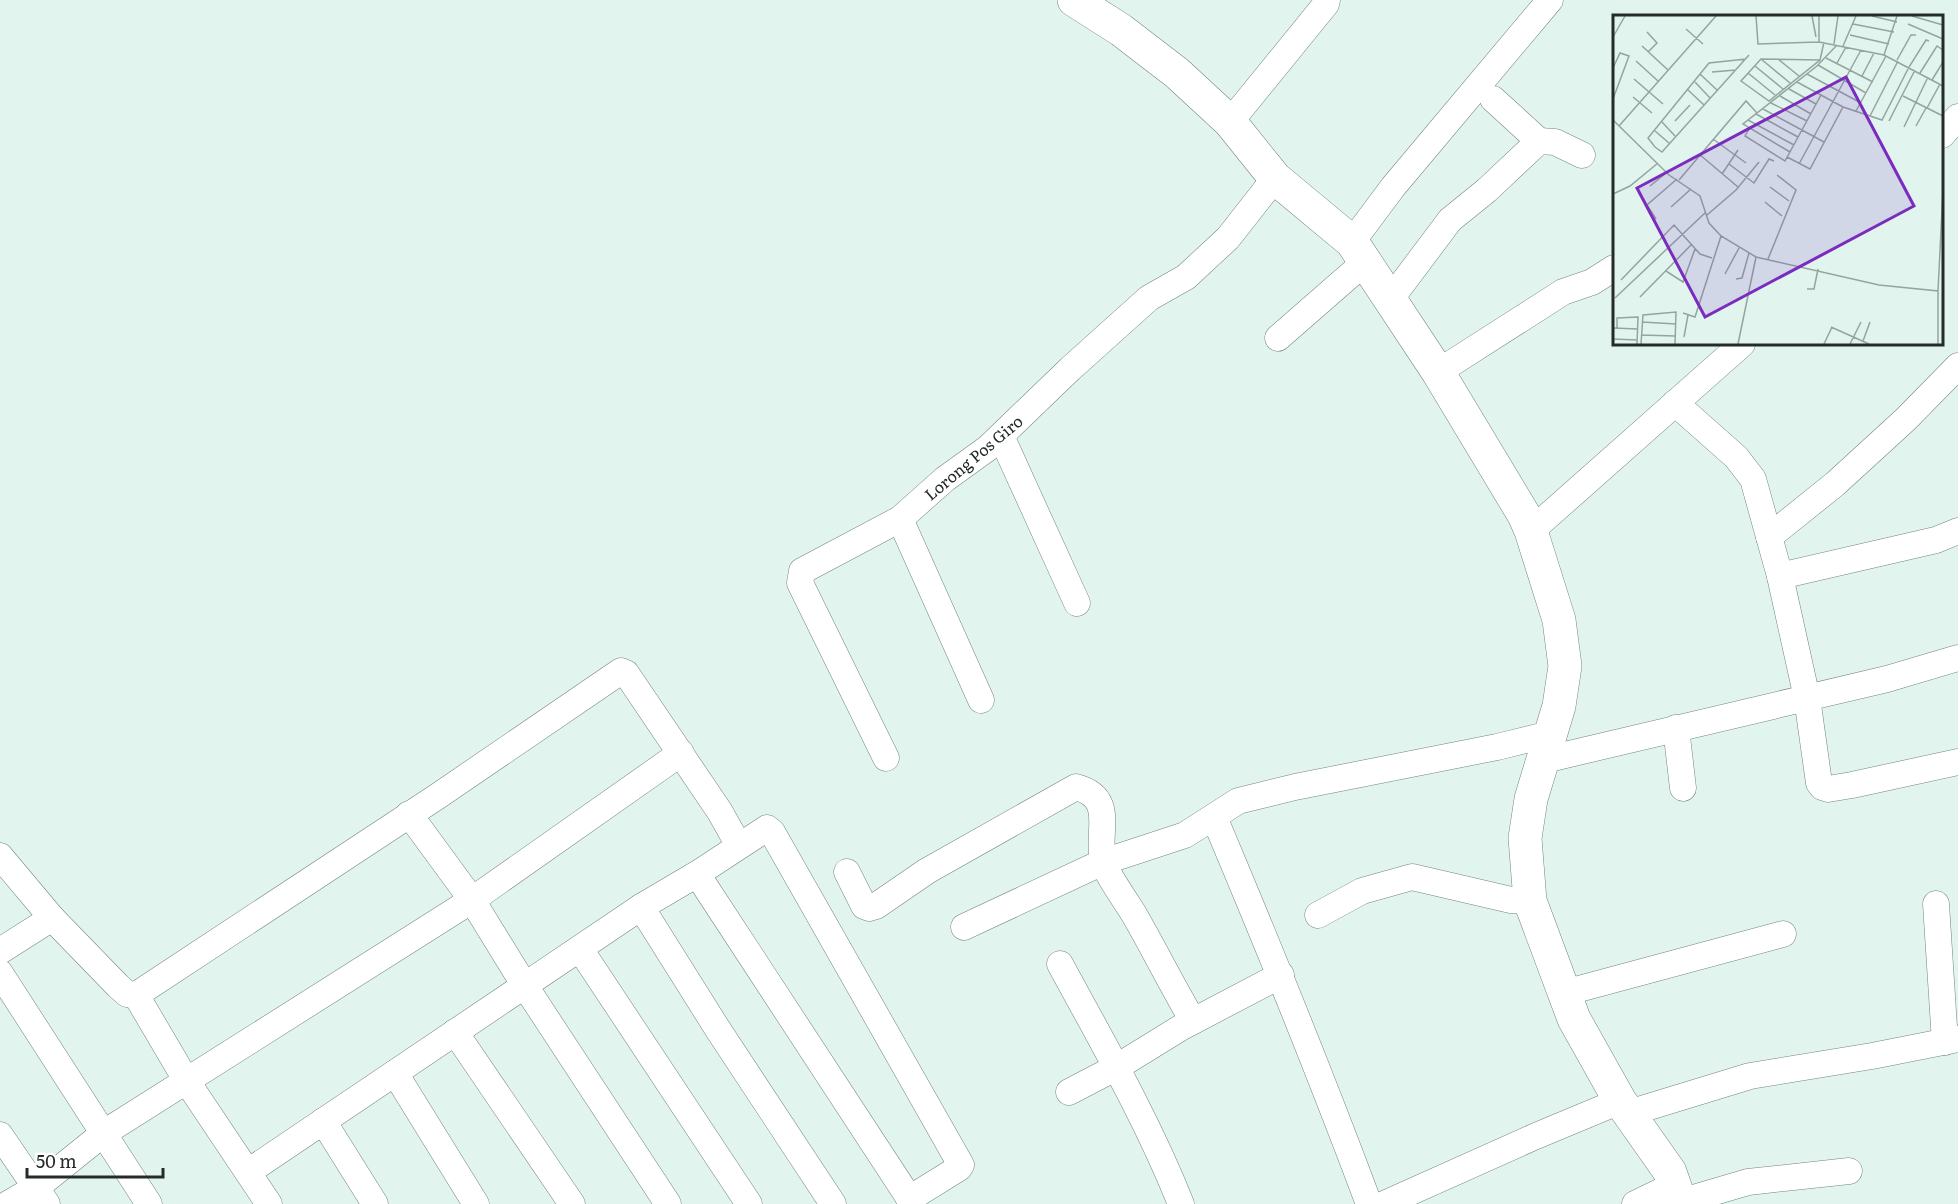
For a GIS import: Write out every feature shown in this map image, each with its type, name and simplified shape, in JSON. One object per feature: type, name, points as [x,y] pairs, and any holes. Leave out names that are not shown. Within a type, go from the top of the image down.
[{"type":"main road","points":[[1074,0],[1121,30],[1177,73],[1230,122],[1275,178],[1358,252],[1438,372],[1524,515],[1559,620],[1565,666],[1559,706],[1531,799],[1525,838],[1530,901],[1574,1019],[1625,1107],[1670,1172],[1679,1197]]},
{"type":"street","points":[[1230,122],[1326,4],[1326,0]]},
{"type":"street","points":[[1278,338],[1358,252],[1393,187],[1550,0]]},
{"type":"street","points":[[1493,99],[1539,141],[1555,142],[1582,155]]},
{"type":"street","points":[[1943,133],[1958,117]]},
{"type":"street","points":[[1390,300],[1450,220],[1487,190],[1539,141]]},
{"type":"street","name":"Lorong Pos Giro","points":[[886,758],[800,583],[800,574],[810,565],[900,519],[945,479],[988,448],[1070,369],[1149,298],[1186,277],[1228,238],[1275,178]]},
{"type":"street","points":[[1438,372],[1563,292],[1592,282],[1613,269]]},
{"type":"street","points":[[1531,531],[1741,345]]},
{"type":"street","points":[[1769,537],[1835,484],[1906,419],[1958,366]]},
{"type":"street","points":[[1676,403],[1736,458],[1753,479],[1780,576],[1807,698],[1819,783],[1822,787],[1828,789],[1852,785],[1958,762]]},
{"type":"street","points":[[1001,436],[1077,603]]},
{"type":"street","points":[[900,519],[981,700]]},
{"type":"street","points":[[1780,576],[1936,540],[1958,531]]},
{"type":"street","points":[[964,927],[1102,862],[1185,835],[1238,801],[1295,786],[1497,747],[1547,747],[1676,728],[1887,679],[1958,658]]},
{"type":"street","points":[[0,856],[52,918],[118,986],[128,994],[136,995],[438,796],[621,671],[626,673],[681,753],[720,812],[739,846]]},
{"type":"street","points":[[1676,728],[1683,788]]},
{"type":"street","points":[[8,1204],[42,1195],[104,1133],[472,900],[681,753]]},
{"type":"street","points":[[847,872],[864,906],[869,908],[876,906],[927,871],[1076,787],[1091,793],[1096,798],[1102,813],[1102,862],[1136,917],[1192,1021]]},
{"type":"street","points":[[409,814],[472,900],[525,986],[669,1204]]},
{"type":"street","points":[[1214,817],[1281,975],[1369,1204]]},
{"type":"street","points":[[248,1172],[641,907],[767,828],[772,832],[961,1165],[959,1168],[911,1201],[697,874]]},
{"type":"street","points":[[1318,915],[1362,891],[1412,878],[1511,900],[1530,901]]},
{"type":"street","points":[[1384,1204],[1536,1136],[1625,1107],[1750,1076],[1872,1056],[1951,1040],[1936,904]]},
{"type":"street","points":[[641,907],[717,1028],[833,1204]]},
{"type":"street","points":[[0,951],[52,918]]},
{"type":"street","points":[[1564,993],[1783,934]]},
{"type":"street","points":[[580,949],[749,1204]]},
{"type":"street","points":[[1060,964],[1117,1067],[1163,1158],[1181,1204]]},
{"type":"street","points":[[0,973],[149,1204]]},
{"type":"street","points":[[1069,1092],[1117,1067],[1192,1021],[1281,975]]},
{"type":"street","points":[[136,995],[186,1080],[269,1204]]},
{"type":"street","points":[[455,1032],[572,1204]]},
{"type":"street","points":[[394,1073],[476,1204]]},
{"type":"street","points":[[323,1121],[375,1204]]},
{"type":"street","points":[[0,1134],[42,1195]]},
{"type":"street","points":[[1635,1204],[1748,1182],[1850,1171]]}]
